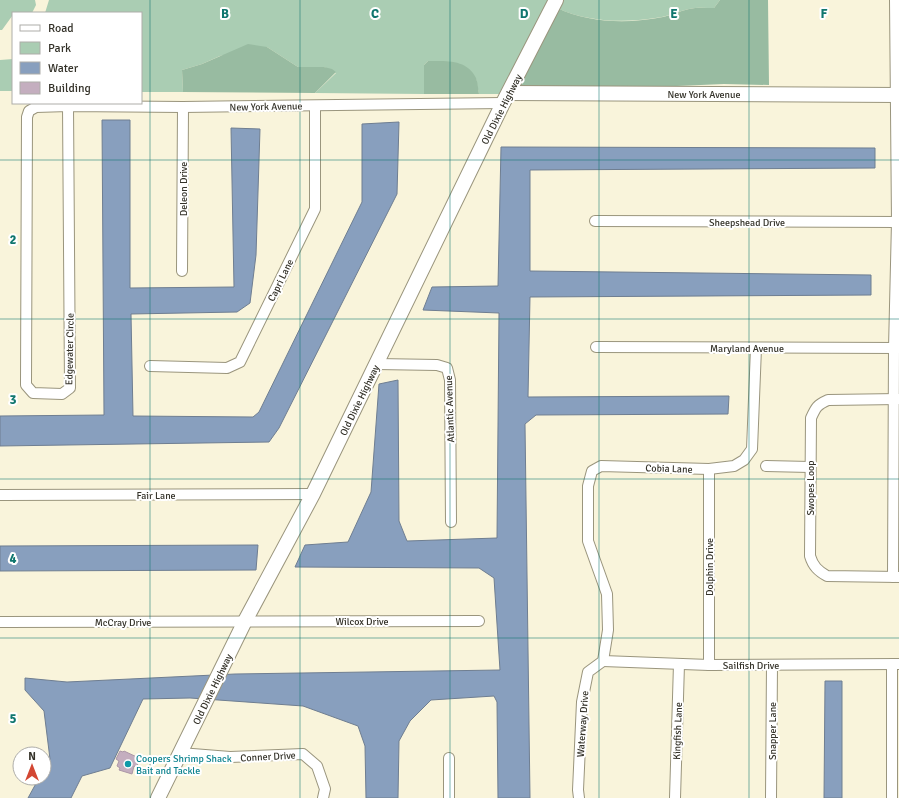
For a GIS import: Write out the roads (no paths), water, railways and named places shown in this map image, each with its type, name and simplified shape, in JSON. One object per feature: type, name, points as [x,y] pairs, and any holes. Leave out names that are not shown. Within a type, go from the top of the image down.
[{"type":"street","name":"Old Dixie Highway","points":[[158,798],[245,621],[313,494],[506,98],[556,0]]},
{"type":"street","points":[[895,0],[898,222],[896,348],[896,577]]},
{"type":"street","name":"New York Avenue","points":[[30,111],[36,107],[68,106],[314,106],[506,98],[897,95]]},
{"type":"street","name":"Edgewater Circle","points":[[30,111],[27,117],[26,385],[33,393],[62,394],[70,388],[68,106]]},
{"type":"street","name":"Capri Lane","points":[[150,366],[227,368],[240,362],[315,209],[314,106]]},
{"type":"street","name":"Deleon Drive","points":[[182,271],[183,107]]},
{"type":"street","name":"Sheepshead Drive","points":[[595,221],[898,222]]},
{"type":"street","name":"Maryland Avenue","points":[[596,347],[896,348]]},
{"type":"street","name":"Cobia Lane","points":[[602,661],[608,630],[607,594],[588,541],[588,486],[592,470],[601,466],[709,469],[734,466],[744,460],[752,449],[756,348]]},
{"type":"street","name":"Atlantic Avenue","points":[[376,364],[437,365],[447,368],[450,380],[451,522]]},
{"type":"street","name":"Swopes Loop","points":[[896,577],[827,576],[819,572],[813,564],[810,556],[810,467],[811,418],[819,404],[828,400],[897,399]]},
{"type":"street","points":[[766,466],[810,467]]},
{"type":"street","name":"Dolphin Drive","points":[[709,469],[709,665]]},
{"type":"street","name":"Fair Lane","points":[[0,495],[313,494]]},
{"type":"street","name":"Wilcox Drive","points":[[245,621],[478,621]]},
{"type":"street","name":"McCray Drive","points":[[0,622],[245,621]]},
{"type":"street","name":"Sailfish Drive","points":[[602,661],[709,665],[895,664]]},
{"type":"street","name":"Waterway Drive","points":[[579,798],[578,790],[582,702],[588,672],[602,661]]},
{"type":"street","name":"Kingfish Lane","points":[[675,798],[679,664]]},
{"type":"street","points":[[892,798],[895,664]]},
{"type":"street","name":"Snapper Lane","points":[[771,798],[772,665]]},
{"type":"street","name":"Conner Drive","points":[[180,753],[230,757],[302,754],[317,766],[325,790],[323,798]]},
{"type":"street","points":[[449,758],[449,798]]},
{"type":"water","points":[[102,120],[130,120],[130,288],[234,287],[231,128],[260,129],[256,255],[250,303],[237,312],[131,314],[133,416],[253,417],[259,412],[362,202],[362,124],[399,122],[397,194],[279,428],[269,442],[0,446],[0,416],[104,415]]},
{"type":"water","points":[[501,147],[875,148],[875,168],[530,170],[530,271],[871,275],[871,295],[530,297],[528,397],[729,396],[728,414],[536,415],[525,424],[530,798],[498,798],[497,702],[494,696],[431,700],[410,721],[399,741],[398,798],[366,798],[365,746],[358,726],[303,706],[190,698],[143,699],[110,768],[82,776],[71,798],[28,798],[35,786],[52,786],[52,746],[48,746],[44,711],[25,690],[25,678],[67,682],[235,674],[500,670],[494,578],[479,568],[295,567],[305,545],[348,542],[371,492],[379,384],[398,380],[399,521],[407,541],[497,538],[499,313],[423,310],[432,287],[498,286]]},
{"type":"water","points":[[258,545],[256,570],[0,571],[0,546]]},
{"type":"water","points":[[825,681],[842,681],[842,798],[824,798]]},
{"type":"place","name":"Coopers Shrimp Shack Bait and Tackle","points":[[128,764]]}]
